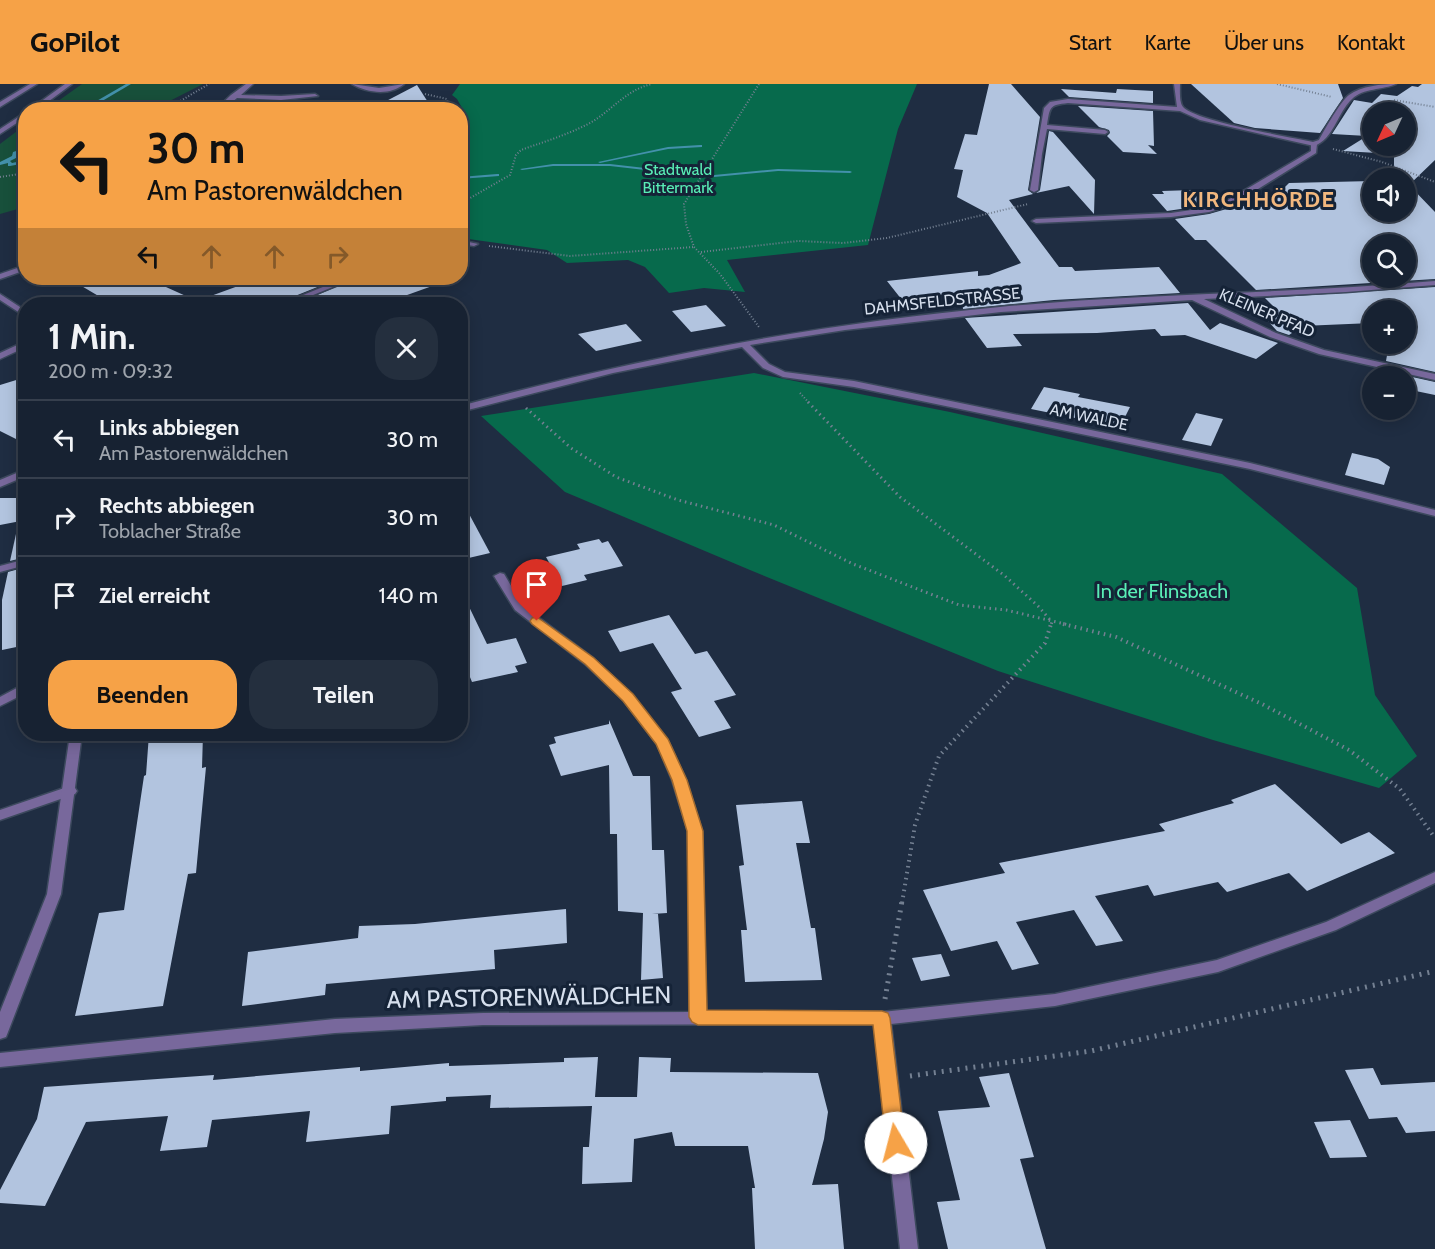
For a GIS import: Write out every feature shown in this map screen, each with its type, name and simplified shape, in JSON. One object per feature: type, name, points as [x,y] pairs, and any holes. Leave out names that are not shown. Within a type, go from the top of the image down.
[{"type":"street","points":[[0,105],[34,84]]},
{"type":"street","points":[[43,102],[69,84]]},
{"type":"street","points":[[226,102],[250,84]]},
{"type":"street","points":[[355,84],[384,90],[393,89],[401,84]]},
{"type":"street","points":[[1177,84],[1178,104],[1181,109]]},
{"type":"street","points":[[1356,84],[1373,89]]},
{"type":"street","points":[[1034,190],[1048,105],[1058,102],[1181,109],[1202,119],[1314,144],[1321,141],[1347,100],[1355,94],[1393,84]]},
{"type":"street","points":[[233,96],[280,98],[315,96]]},
{"type":"street","points":[[0,132],[18,120]]},
{"type":"street","points":[[1045,128],[1105,132]]},
{"type":"street","points":[[1036,221],[1171,215],[1206,210],[1231,202],[1274,177],[1314,152],[1314,144]]},
{"type":"street","points":[[1060,209],[1069,219]]},
{"type":"street","points":[[468,243],[474,244]]},
{"type":"street","points":[[0,277],[18,270]]},
{"type":"street","name":"DAHMSFELDSTRASSE","points":[[468,407],[661,359],[863,324],[1000,309],[1435,283]]},
{"type":"street","points":[[303,297],[333,285]]},
{"type":"street","points":[[0,296],[18,309]]},
{"type":"street","name":"KLEINER PFAD","points":[[1193,297],[1273,335],[1322,352],[1435,377]]},
{"type":"street","name":"AM WALDE","points":[[744,344],[766,366],[783,374],[854,384],[1251,466],[1435,513]]},
{"type":"street","points":[[0,356],[18,347]]},
{"type":"street","points":[[0,484],[18,476]]},
{"type":"street","points":[[0,569],[18,564]]},
{"type":"street","points":[[500,576],[519,608],[589,661],[628,698],[663,743],[679,780],[695,831],[698,1017]]},
{"type":"street","points":[[0,702],[18,692]]},
{"type":"street","points":[[0,1032],[54,894],[75,741]]},
{"type":"street","points":[[0,815],[70,791]]},
{"type":"street","name":"AM PASTORENWÄLDCHEN","points":[[0,1060],[335,1026],[483,1019],[882,1018],[1054,999],[1218,966],[1331,926],[1435,877]]},
{"type":"street","points":[[882,1018],[887,1079],[909,1249]]},
{"type":"path","points":[[179,102],[209,84]]},
{"type":"path","points":[[468,199],[510,175],[516,155],[521,150],[589,124],[627,94],[639,87],[652,84]]},
{"type":"path","points":[[759,84],[687,196],[684,211],[694,247],[701,252],[769,339]]},
{"type":"path","points":[[1277,84],[1347,100]]},
{"type":"path","points":[[425,94],[447,99],[448,102]]},
{"type":"path","points":[[1390,100],[1435,107]]},
{"type":"path","points":[[1314,144],[1382,162],[1435,182]]},
{"type":"path","points":[[0,177],[18,174]]},
{"type":"path","points":[[701,252],[798,241],[843,243],[887,238],[1032,204]]},
{"type":"path","points":[[474,244],[539,254],[570,256],[694,247]]},
{"type":"path","points":[[783,374],[858,458],[915,510],[1036,602],[1052,622]]},
{"type":"path","points":[[512,394],[570,448],[616,477],[678,500],[774,525],[853,564],[959,605],[1006,610],[1116,637],[1262,704],[1349,750],[1400,789],[1435,838]]},
{"type":"path","points":[[882,1018],[915,825],[939,756],[1045,643],[1052,622]]},
{"type":"path","points":[[887,1079],[1091,1051],[1435,971]]},
{"type":"green space","points":[[82,84],[203,84],[168,102],[57,102]]},
{"type":"green space","name":"Stadtwald Bittermark","points":[[460,84],[917,84],[898,129],[868,245],[727,260],[745,292],[704,288],[669,293],[645,267],[628,260],[567,263],[547,250],[468,239],[468,102],[459,102],[452,95]]},
{"type":"green space","points":[[18,130],[18,209],[0,214],[0,144]]},
{"type":"green space","name":"In der Flinsbach","points":[[754,373],[950,412],[1222,474],[1357,588],[1375,695],[1417,756],[1379,788],[1213,740],[998,671],[565,492],[481,416]]},
{"type":"building","points":[[989,84],[1011,84],[1040,117],[1028,190],[1033,194],[1009,200],[1059,267],[1072,267],[1075,271],[1159,267],[1180,293],[1054,300],[963,309],[961,292],[902,300],[887,281],[978,271],[978,276],[989,275],[1021,263],[987,213],[957,197],[963,170],[954,169],[965,134],[977,135]]},
{"type":"building","points":[[1191,84],[1338,84],[1343,98],[1320,133],[1255,128],[1234,123]]},
{"type":"building","points":[[1435,84],[1435,160],[1416,178],[1416,168],[1394,168],[1394,156],[1416,156],[1416,102],[1373,102],[1381,94],[1397,96],[1412,86]]},
{"type":"building","points":[[417,85],[428,102],[384,102]]},
{"type":"building","points":[[1061,89],[1116,93],[1117,89],[1153,91],[1153,103],[1069,97]]},
{"type":"building","points":[[1354,100],[1366,102],[1362,102],[1362,136],[1332,134]]},
{"type":"building","points":[[1078,106],[1153,111],[1154,146],[1148,145],[1157,154],[1123,152],[1107,136],[1110,133],[1109,130],[1099,127]]},
{"type":"building","points":[[1049,131],[1053,132],[1095,180],[1094,214],[1069,186],[1036,193],[1040,190]]},
{"type":"building","points":[[1362,139],[1362,152],[1343,151]]},
{"type":"building","points":[[1362,181],[1362,222],[1416,222],[1416,192],[1435,212],[1435,279],[1416,280],[1416,234],[1362,234],[1362,283],[1256,290],[1206,240],[1195,240],[1175,219],[1209,214],[1237,206],[1265,207],[1289,183]]},
{"type":"building","points":[[1193,190],[1208,205],[1167,211],[1152,194],[1164,194],[1162,191]]},
{"type":"building","points":[[80,285],[162,285],[188,297],[100,297]]},
{"type":"building","points":[[241,285],[322,285],[292,297],[208,297]]},
{"type":"building","points":[[341,285],[435,285],[402,297],[312,297]]},
{"type":"building","points":[[1435,287],[1435,372],[1386,361],[1387,354],[1416,354],[1416,300],[1362,300],[1362,323],[1302,326],[1289,335],[1277,331],[1256,308],[1274,307],[1265,298]]},
{"type":"building","points":[[1188,303],[1210,330],[1220,323],[1278,343],[1256,359],[1185,335],[1161,336],[1155,329],[1097,333],[1013,334],[1022,346],[987,348],[965,318]]},
{"type":"building","points":[[706,305],[726,326],[691,332],[672,311]]},
{"type":"building","points":[[626,324],[642,341],[596,351],[578,334]]},
{"type":"building","points":[[1416,378],[1435,382],[1435,395],[1416,391]]},
{"type":"building","points":[[18,379],[18,440],[0,431],[0,385]]},
{"type":"building","points":[[1044,387],[1080,394],[1078,397],[1130,407],[1120,427],[1031,409]]},
{"type":"building","points":[[1196,413],[1223,419],[1211,446],[1182,440]]},
{"type":"building","points":[[1352,453],[1378,459],[1390,467],[1384,485],[1345,475]]},
{"type":"building","points":[[0,498],[18,498],[18,522],[0,525]]},
{"type":"building","points":[[468,512],[490,553],[468,558]]},
{"type":"building","points":[[16,534],[18,534],[18,559],[10,561]]},
{"type":"building","points":[[599,539],[602,543],[608,541],[623,566],[584,575],[587,580],[562,586],[546,557],[580,549],[577,544]]},
{"type":"building","points":[[18,569],[18,647],[2,650],[2,600],[8,572]]},
{"type":"building","points":[[468,605],[487,644],[516,638],[527,663],[515,666],[518,672],[472,682],[468,672]]},
{"type":"building","points":[[669,615],[695,654],[707,651],[736,695],[714,701],[731,728],[699,737],[671,692],[682,689],[653,643],[620,652],[608,631]]},
{"type":"building","points":[[609,720],[633,776],[650,776],[652,850],[664,850],[667,913],[652,914],[658,914],[663,978],[641,980],[643,913],[618,911],[617,834],[610,834],[609,765],[561,776],[549,745],[556,743],[554,737],[609,724]]},
{"type":"building","points":[[148,741],[203,741],[202,768],[206,767],[196,873],[188,874],[163,1006],[75,1016],[99,913],[124,910],[144,776],[146,775]]},
{"type":"building","points":[[1275,784],[1341,844],[1369,832],[1395,853],[1307,891],[1289,873],[1227,892],[1218,882],[1154,896],[1148,885],[1095,896],[1123,941],[1096,946],[1074,910],[1016,922],[1039,964],[1012,970],[997,941],[951,951],[923,890],[1005,873],[999,863],[1165,831],[1159,824],[1234,803],[1231,800]]},
{"type":"building","points":[[802,801],[810,843],[796,843],[811,928],[815,928],[822,980],[745,982],[741,930],[747,930],[739,866],[744,865],[736,805]]},
{"type":"building","points":[[566,909],[567,943],[494,950],[495,969],[326,984],[325,995],[242,1006],[248,952],[358,938],[359,926],[415,924]]},
{"type":"building","points":[[941,954],[950,976],[921,981],[912,958]]},
{"type":"building","points":[[598,1057],[595,1097],[637,1097],[639,1057],[671,1058],[670,1072],[818,1073],[828,1112],[824,1139],[812,1185],[838,1184],[844,1249],[755,1249],[752,1188],[755,1188],[748,1146],[675,1146],[672,1132],[634,1139],[632,1182],[582,1184],[583,1147],[589,1147],[592,1106],[490,1108],[491,1095],[446,1097],[446,1101],[391,1106],[389,1134],[306,1142],[310,1111],[212,1120],[207,1147],[160,1151],[168,1116],[86,1122],[45,1206],[0,1203],[0,1190],[37,1119],[44,1087],[214,1075],[213,1080],[360,1067],[360,1071],[449,1063],[449,1066],[564,1062],[564,1058]]},
{"type":"building","points":[[1373,1068],[1381,1085],[1435,1082],[1435,1131],[1406,1133],[1397,1117],[1369,1119],[1345,1070]]},
{"type":"building","points":[[1009,1073],[1034,1157],[1020,1159],[1046,1249],[948,1249],[937,1202],[960,1200],[938,1111],[990,1107],[979,1077]]},
{"type":"building","points":[[1350,1120],[1367,1157],[1330,1158],[1314,1122]]},
{"type":"waterway","points":[[97,102],[129,84]]},
{"type":"waterway","points":[[600,162],[668,148],[700,146]]},
{"type":"waterway","points":[[0,164],[14,157],[18,152]]},
{"type":"waterway","points":[[6,162],[10,162],[10,165],[18,163]]},
{"type":"waterway","points":[[522,169],[553,165],[610,165],[689,174]]},
{"type":"waterway","points":[[714,176],[778,170],[850,172]]},
{"type":"waterway","points":[[468,177],[497,175]]},
{"type":"district","name":"KIRCHHÖRDE","points":[[1259,199]]},
{"type":"route","points":[[537,621],[589,661],[628,698],[663,743],[679,780],[695,831],[698,1017],[882,1018],[887,1079],[896,1143]]}]
